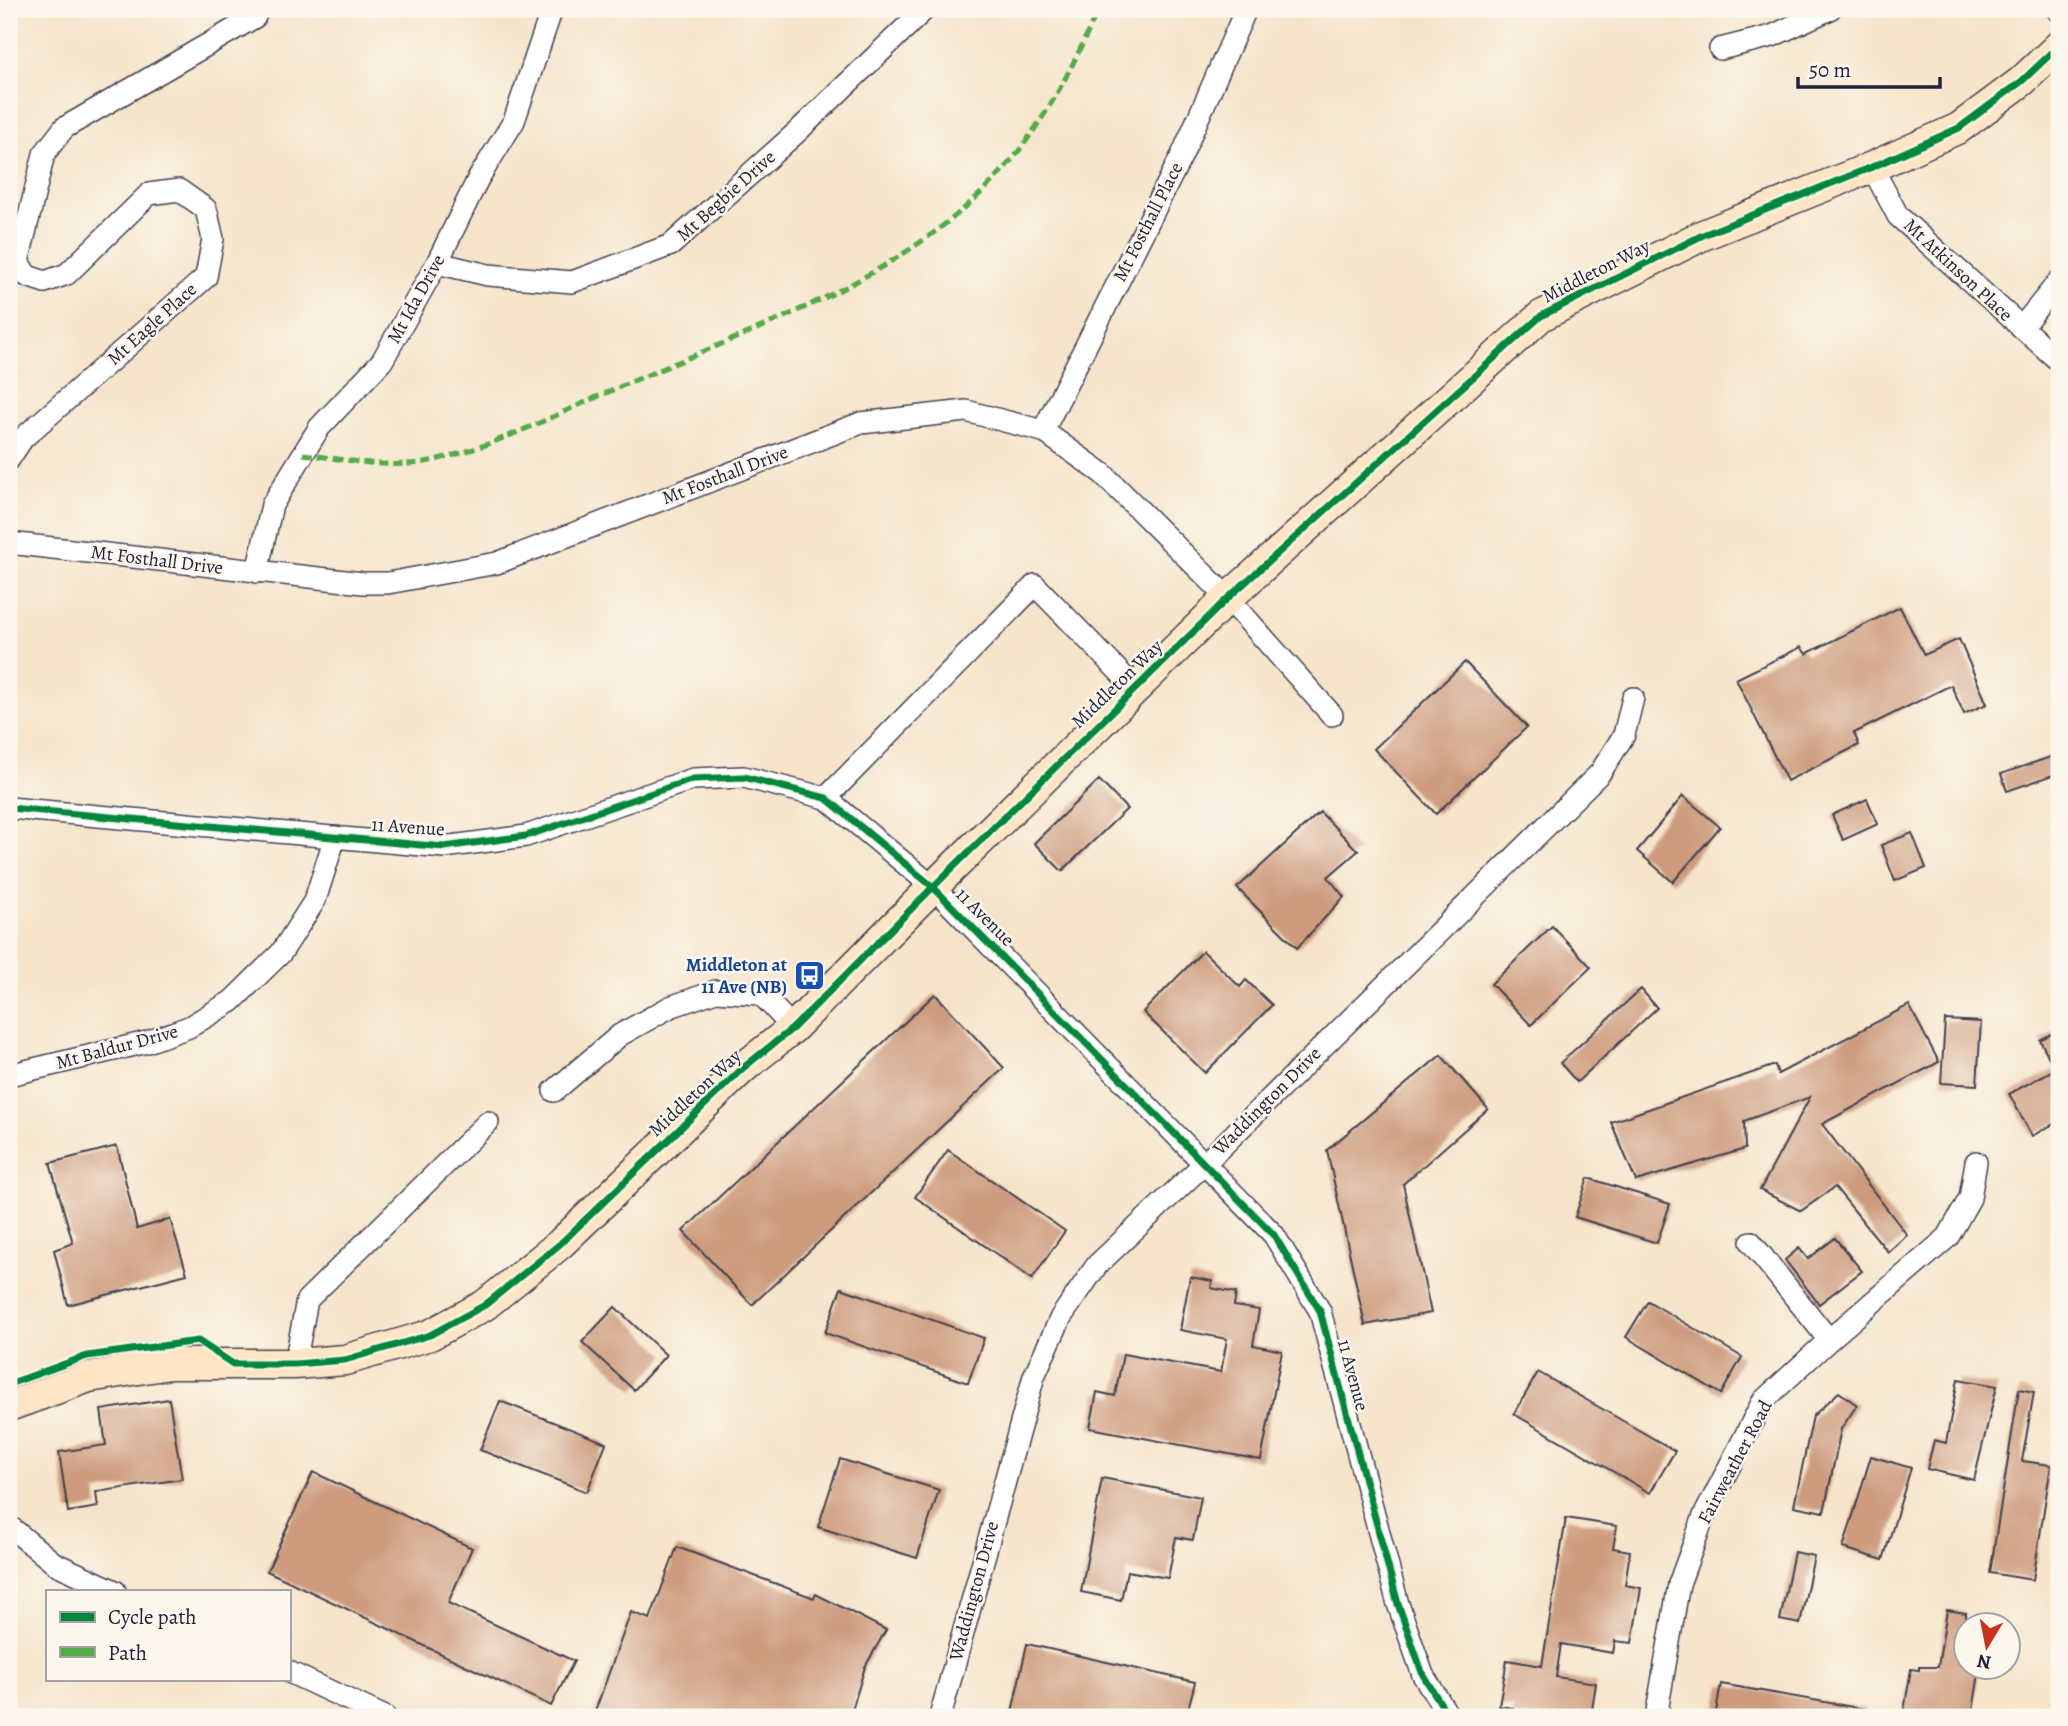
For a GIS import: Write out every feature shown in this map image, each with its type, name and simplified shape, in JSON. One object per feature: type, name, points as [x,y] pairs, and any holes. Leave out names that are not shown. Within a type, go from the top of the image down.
[{"type":"street","name":"Mt Ida Drive","points":[[257,572],[272,505],[319,428],[382,361],[437,263],[478,179],[514,121],[552,9]]},
{"type":"street","name":"Mt Begbie Drive","points":[[437,263],[488,275],[572,282],[671,245],[797,132],[925,9]]},
{"type":"street","name":"Mt Fosthall Place","points":[[1043,431],[1182,155],[1245,9]]},
{"type":"street","points":[[1720,49],[1772,36],[1830,9]]},
{"type":"street","name":"Mt Eagle Place","points":[[9,459],[23,438],[206,277],[214,239],[205,209],[179,190],[149,194],[66,274],[45,282],[27,276],[18,262],[44,154],[64,128],[255,17]]},
{"type":"street","name":"Middleton Way","points":[[9,1406],[89,1377],[170,1364],[295,1364],[345,1360],[430,1335],[485,1305],[560,1244],[743,1068],[793,1028],[1228,598],[1541,316],[1703,235],[1872,167],[1959,128],[2022,81],[2059,46]]},
{"type":"street","name":"Mt Atkinson Place","points":[[1872,167],[1898,216],[2059,361]]},
{"type":"street","points":[[2021,328],[2059,281]]},
{"type":"street","name":"Mt Fosthall Drive","points":[[9,543],[257,572],[388,583],[497,563],[861,423],[966,411],[1043,431],[1102,473],[1228,598],[1332,715]]},
{"type":"street","points":[[826,798],[1034,585],[1135,688]]},
{"type":"street","name":"Waddington Drive","points":[[940,1717],[1034,1376],[1061,1317],[1097,1265],[1205,1163],[1600,773],[1623,735],[1633,698]]},
{"type":"street","name":"11 Avenue","points":[[9,808],[444,847],[526,836],[693,779],[744,777],[826,798],[933,887],[1274,1235],[1320,1311],[1398,1604],[1423,1675],[1449,1717]]},
{"type":"street","name":"Mt Baldur Drive","points":[[9,1075],[147,1042],[189,1027],[232,1001],[281,953],[315,900],[335,837]]},
{"type":"street","points":[[554,1091],[620,1035],[670,1007],[716,991],[761,993],[793,1028]]},
{"type":"street","points":[[295,1364],[307,1300],[488,1122]]},
{"type":"street","name":"Fairweather Road","points":[[1656,1717],[1679,1584],[1704,1516],[1763,1401],[1948,1237],[1970,1198],[1976,1162]]},
{"type":"street","points":[[1751,1241],[1829,1340]]},
{"type":"street","points":[[9,1526],[54,1563],[113,1590]]},
{"type":"street","points":[[290,1672],[385,1717]]},
{"type":"building","points":[[1900,607],[1924,655],[1959,639],[1987,704],[1964,714],[1951,685],[1854,733],[1859,745],[1787,781],[1736,679],[1801,647],[1806,654]]},
{"type":"building","points":[[1465,662],[1527,727],[1436,814],[1374,749]]},
{"type":"building","points":[[2059,754],[2059,773],[2007,791],[2001,774]]},
{"type":"building","points":[[1099,780],[1127,809],[1062,871],[1034,843]]},
{"type":"building","points":[[1683,796],[1720,827],[1673,882],[1637,851]]},
{"type":"building","points":[[1867,799],[1878,824],[1843,840],[1832,815]]},
{"type":"building","points":[[1320,812],[1358,851],[1328,877],[1344,897],[1297,948],[1237,888]]},
{"type":"building","points":[[1912,833],[1926,868],[1895,881],[1881,845]]},
{"type":"building","points":[[1552,926],[1591,967],[1531,1025],[1491,984]]},
{"type":"building","points":[[1203,951],[1240,987],[1246,980],[1272,1005],[1205,1073],[1143,1012]]},
{"type":"building","points":[[1641,989],[1657,1008],[1577,1082],[1560,1063]]},
{"type":"building","points":[[935,994],[1004,1068],[752,1305],[683,1231]]},
{"type":"building","points":[[1909,1005],[1939,1062],[1822,1124],[1907,1235],[1888,1252],[1835,1187],[1801,1211],[1760,1190],[1810,1097],[1744,1121],[1745,1149],[1636,1181],[1611,1122],[1775,1065],[1778,1074]]},
{"type":"building","points":[[1945,1020],[1981,1022],[1977,1085],[1941,1083]]},
{"type":"building","points":[[2059,1030],[2059,1121],[2032,1136],[2009,1094],[2055,1069],[2040,1040]]},
{"type":"building","points":[[1441,1055],[1488,1109],[1403,1184],[1431,1313],[1365,1325],[1327,1150]]},
{"type":"building","points":[[117,1146],[137,1229],[170,1219],[187,1274],[68,1305],[54,1250],[73,1243],[50,1163]]},
{"type":"building","points":[[948,1150],[1065,1231],[1032,1279],[915,1197]]},
{"type":"building","points":[[1588,1178],[1670,1204],[1657,1243],[1575,1217]]},
{"type":"building","points":[[1835,1238],[1862,1271],[1819,1304],[1785,1260],[1799,1248],[1808,1259]]},
{"type":"building","points":[[1190,1277],[1212,1281],[1211,1288],[1236,1293],[1234,1306],[1259,1310],[1253,1345],[1282,1351],[1261,1460],[1090,1428],[1097,1392],[1115,1396],[1123,1354],[1221,1372],[1227,1339],[1180,1330]]},
{"type":"building","points":[[841,1288],[984,1338],[968,1383],[825,1333]]},
{"type":"building","points":[[1648,1301],[1742,1357],[1721,1394],[1626,1337]]},
{"type":"building","points":[[615,1307],[666,1355],[634,1390],[582,1342]]},
{"type":"building","points":[[1538,1372],[1675,1451],[1650,1493],[1514,1414]]},
{"type":"building","points":[[1958,1379],[1997,1386],[1974,1480],[1927,1469],[1934,1440],[1946,1443]]},
{"type":"building","points":[[2019,1389],[2034,1392],[2022,1461],[2051,1465],[2033,1580],[1990,1573]]},
{"type":"building","points":[[1839,1392],[1857,1405],[1841,1429],[1824,1512],[1794,1506],[1813,1416]]},
{"type":"building","points":[[169,1399],[182,1479],[96,1492],[98,1507],[68,1512],[59,1452],[106,1445],[101,1410]]},
{"type":"building","points":[[500,1401],[606,1443],[587,1492],[480,1450]]},
{"type":"building","points":[[1871,1456],[1911,1468],[1883,1560],[1843,1548]]},
{"type":"building","points":[[840,1459],[939,1490],[917,1558],[818,1527]]},
{"type":"building","points":[[313,1472],[472,1548],[448,1603],[574,1661],[551,1706],[267,1571]]},
{"type":"building","points":[[1102,1478],[1201,1497],[1193,1540],[1176,1537],[1168,1578],[1127,1571],[1121,1600],[1081,1592]]},
{"type":"building","points":[[1566,1518],[1617,1526],[1613,1548],[1630,1551],[1625,1585],[1641,1588],[1632,1643],[1615,1641],[1613,1653],[1561,1644],[1556,1677],[1596,1683],[1591,1717],[1512,1717],[1513,1708],[1499,1706],[1507,1660],[1542,1666]]},
{"type":"building","points":[[677,1547],[814,1598],[816,1594],[886,1630],[865,1667],[850,1717],[593,1717],[631,1612],[650,1619]]},
{"type":"building","points":[[1794,1552],[1814,1556],[1800,1624],[1780,1620]]},
{"type":"building","points":[[1947,1610],[1952,1611],[1952,1680],[1978,1680],[1972,1717],[1903,1717],[1911,1669],[1938,1667]]},
{"type":"building","points":[[1027,1644],[1195,1682],[1186,1717],[1011,1717]]},
{"type":"building","points":[[1721,1684],[1865,1709],[1864,1717],[1715,1717]]},
{"type":"marked path","points":[[303,454],[366,463],[399,464],[455,455],[528,428],[767,325],[861,279],[906,252],[948,221],[1005,168],[1051,103],[1098,9]]},
{"type":"cycle path","points":[[9,1384],[87,1356],[198,1341],[233,1364],[295,1364],[345,1360],[430,1335],[485,1305],[560,1244],[743,1068],[793,1028],[1228,598],[1541,316],[1703,235],[1872,167],[1959,128],[2022,81],[2059,46]]},
{"type":"cycle path","points":[[9,808],[444,847],[526,836],[693,779],[744,777],[826,798],[933,887],[1274,1235],[1320,1311],[1398,1604],[1423,1675],[1449,1717]]},
{"type":"place","name":"Middleton at 11 Ave (NB)","points":[[810,976]]}]
